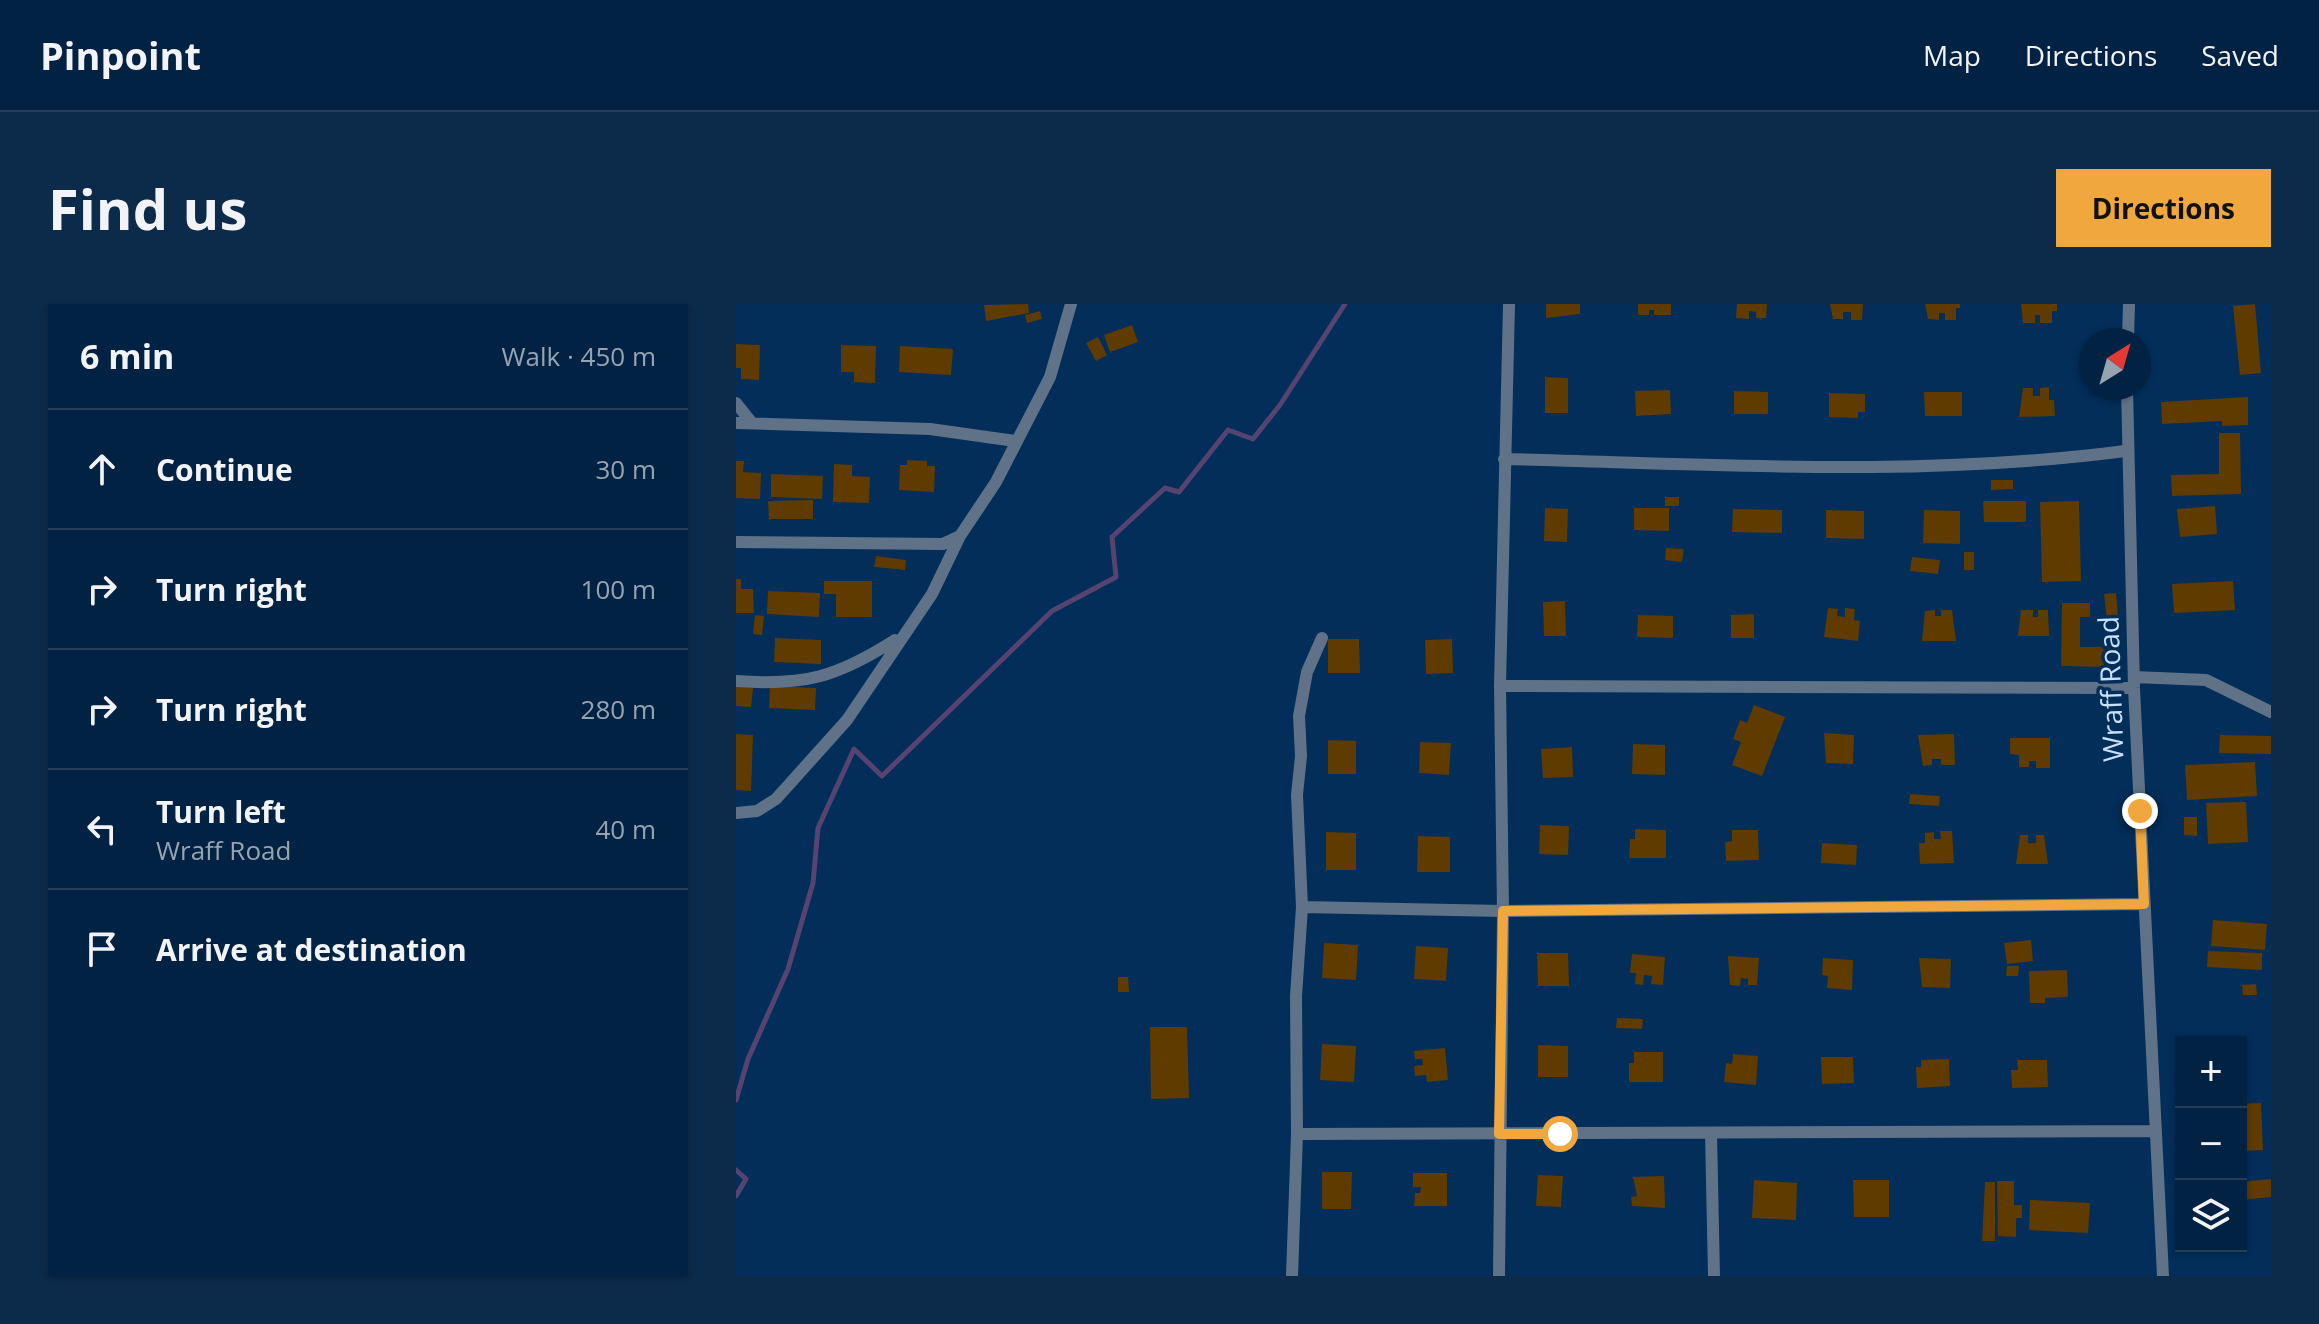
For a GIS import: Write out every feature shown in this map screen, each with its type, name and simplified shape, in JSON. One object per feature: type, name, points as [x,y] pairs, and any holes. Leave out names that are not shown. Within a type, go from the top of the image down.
[{"type":"street","points":[[736,813],[757,811],[790,787],[847,720],[932,594],[960,536],[996,482],[1050,377],[1071,304]]},
{"type":"street","points":[[1499,1276],[1503,911],[1500,686],[1509,304]]},
{"type":"street","points":[[2128,328],[2129,304]]},
{"type":"street","name":"Wraff Road","points":[[2127,400],[2125,451],[2134,683],[2163,1276]]},
{"type":"street","points":[[736,403],[752,423]]},
{"type":"street","points":[[736,423],[930,429],[1015,441]]},
{"type":"street","points":[[1504,459],[1962,467],[2038,463],[2125,451]]},
{"type":"street","points":[[736,542],[943,544],[960,536]]},
{"type":"street","points":[[736,681],[764,683],[832,675],[903,635]]},
{"type":"street","points":[[1292,1276],[1297,1134],[1294,1070],[1302,907],[1297,795],[1301,756],[1299,716],[1307,672],[1322,638]]},
{"type":"street","points":[[1500,686],[2206,680],[2271,712]]},
{"type":"street","points":[[1302,907],[1503,911],[2144,904]]},
{"type":"street","points":[[1297,1134],[2156,1131]]},
{"type":"street","points":[[1711,1133],[1714,1276]]},
{"type":"building","points":[[1028,304],[1029,313],[986,321],[984,305]]},
{"type":"building","points":[[1546,304],[1580,304],[1580,314],[1546,318]]},
{"type":"building","points":[[1638,304],[1671,304],[1671,315],[1654,315],[1654,310],[1649,310],[1649,315],[1638,315]]},
{"type":"building","points":[[1737,304],[1767,304],[1766,318],[1756,318],[1756,312],[1749,311],[1749,319],[1736,318]]},
{"type":"building","points":[[1830,304],[1863,304],[1862,320],[1851,320],[1851,312],[1843,312],[1843,319],[1833,319]]},
{"type":"building","points":[[1925,304],[1960,304],[1960,308],[1956,308],[1956,320],[1945,320],[1945,313],[1939,313],[1939,320],[1928,319]]},
{"type":"building","points":[[2021,304],[2057,304],[2057,311],[2052,311],[2052,323],[2040,323],[2040,315],[2035,315],[2035,323],[2023,323]]},
{"type":"building","points":[[2255,304],[2261,373],[2240,375],[2233,306]]},
{"type":"building","points":[[1040,311],[1042,319],[1027,323],[1025,315]]},
{"type":"building","points":[[1132,325],[1138,342],[1110,352],[1104,335]]},
{"type":"building","points":[[1098,337],[1107,355],[1096,361],[1086,343]]},
{"type":"building","points":[[736,344],[760,345],[759,380],[741,379],[741,368],[736,368]]},
{"type":"building","points":[[841,345],[876,346],[875,383],[854,382],[854,372],[841,372]]},
{"type":"building","points":[[900,346],[953,349],[951,375],[899,372]]},
{"type":"building","points":[[1545,377],[1568,378],[1568,413],[1545,413]]},
{"type":"building","points":[[2049,387],[2049,400],[2054,400],[2055,416],[2019,417],[2023,388],[2033,388],[2033,396],[2040,396],[2040,388]]},
{"type":"building","points":[[1670,390],[1671,414],[1636,416],[1635,391]]},
{"type":"building","points":[[1734,391],[1768,392],[1768,414],[1734,414]]},
{"type":"building","points":[[1924,392],[1962,392],[1962,416],[1925,416]]},
{"type":"building","points":[[1829,393],[1865,394],[1865,412],[1858,412],[1858,418],[1829,417]]},
{"type":"building","points":[[2248,397],[2248,425],[2222,426],[2222,421],[2162,424],[2161,402]]},
{"type":"building","points":[[2219,433],[2240,433],[2241,494],[2172,496],[2171,475],[2219,474]]},
{"type":"building","points":[[907,460],[927,461],[927,466],[935,466],[934,492],[899,490],[900,465],[907,465]]},
{"type":"building","points":[[736,461],[744,461],[743,472],[761,473],[760,499],[736,498]]},
{"type":"building","points":[[834,464],[852,465],[852,476],[870,477],[869,503],[833,502]]},
{"type":"building","points":[[771,474],[823,476],[822,499],[771,497]]},
{"type":"building","points":[[1991,480],[2013,480],[2013,489],[1991,490]]},
{"type":"building","points":[[1665,497],[1679,497],[1679,506],[1665,506]]},
{"type":"building","points":[[813,500],[813,519],[769,519],[768,501]]},
{"type":"building","points":[[1983,501],[2026,501],[2026,522],[1984,522]]},
{"type":"building","points":[[2079,501],[2081,581],[2042,582],[2040,502]]},
{"type":"building","points":[[2215,506],[2217,534],[2180,537],[2177,509]]},
{"type":"building","points":[[1545,508],[1568,509],[1567,542],[1544,541]]},
{"type":"building","points":[[1634,508],[1669,508],[1669,531],[1634,530]]},
{"type":"building","points":[[1733,509],[1782,510],[1782,533],[1732,532]]},
{"type":"building","points":[[1826,510],[1864,511],[1864,539],[1826,538]]},
{"type":"building","points":[[1924,510],[1960,511],[1960,544],[1923,543]]},
{"type":"building","points":[[1666,548],[1684,549],[1682,562],[1665,560]]},
{"type":"building","points":[[1964,552],[1974,552],[1974,570],[1964,570]]},
{"type":"building","points":[[876,556],[906,560],[905,570],[874,567]]},
{"type":"building","points":[[1912,557],[1940,560],[1938,574],[1910,571]]},
{"type":"building","points":[[736,579],[741,579],[741,589],[753,589],[754,613],[736,613]]},
{"type":"building","points":[[824,581],[872,581],[872,617],[836,617],[836,594],[824,594]]},
{"type":"building","points":[[2233,581],[2235,610],[2174,613],[2172,584]]},
{"type":"building","points":[[768,591],[820,593],[819,617],[767,614]]},
{"type":"building","points":[[2116,593],[2118,617],[2107,619],[2104,594]]},
{"type":"building","points":[[1565,601],[1566,636],[1544,636],[1543,602]]},
{"type":"building","points":[[2062,603],[2090,603],[2090,617],[2080,617],[2080,647],[2108,647],[2107,667],[2061,666]]},
{"type":"building","points":[[1828,608],[1838,609],[1837,616],[1845,617],[1845,608],[1855,609],[1854,620],[1860,621],[1858,641],[1824,637]]},
{"type":"building","points":[[1935,610],[1935,616],[1941,616],[1941,610],[1952,610],[1956,641],[1922,641],[1925,611]]},
{"type":"building","points":[[2021,610],[2033,610],[2033,617],[2038,617],[2038,610],[2048,610],[2049,636],[2018,636]]},
{"type":"building","points":[[1754,614],[1754,638],[1731,638],[1731,615]]},
{"type":"building","points":[[755,615],[764,616],[762,635],[753,634]]},
{"type":"building","points":[[1638,615],[1673,616],[1673,638],[1637,637]]},
{"type":"building","points":[[775,638],[821,640],[821,664],[774,662]]},
{"type":"building","points":[[1328,639],[1359,639],[1360,673],[1328,673]]},
{"type":"building","points":[[1452,639],[1453,673],[1426,674],[1425,640]]},
{"type":"building","points":[[736,686],[753,688],[751,707],[736,706]]},
{"type":"building","points":[[770,686],[816,688],[815,710],[769,708]]},
{"type":"building","points":[[1754,705],[1785,717],[1762,776],[1732,765],[1741,742],[1733,739],[1740,720],[1747,723]]},
{"type":"building","points":[[1824,733],[1854,735],[1853,764],[1826,763]]},
{"type":"building","points":[[736,734],[753,735],[751,791],[736,790]]},
{"type":"building","points":[[1954,734],[1955,765],[1941,765],[1941,759],[1932,759],[1932,765],[1923,766],[1918,735]]},
{"type":"building","points":[[2220,735],[2271,736],[2271,754],[2219,753]]},
{"type":"building","points":[[2010,738],[2050,738],[2050,768],[2036,768],[2036,761],[2029,761],[2029,767],[2019,767],[2019,755],[2010,754]]},
{"type":"building","points":[[1328,740],[1356,741],[1356,774],[1328,774]]},
{"type":"building","points":[[1420,742],[1451,743],[1449,775],[1419,773]]},
{"type":"building","points":[[1633,744],[1665,745],[1665,775],[1632,774]]},
{"type":"building","points":[[1572,747],[1573,777],[1543,778],[1541,749]]},
{"type":"building","points":[[2255,762],[2257,796],[2187,800],[2185,765]]},
{"type":"building","points":[[1910,794],[1940,796],[1939,806],[1909,804]]},
{"type":"building","points":[[2246,802],[2248,842],[2208,844],[2206,803]]},
{"type":"building","points":[[2184,817],[2197,817],[2197,836],[2184,835]]},
{"type":"building","points":[[1540,825],[1569,826],[1568,855],[1539,854]]},
{"type":"building","points":[[1635,829],[1666,830],[1666,858],[1629,858],[1630,839],[1635,839]]},
{"type":"building","points":[[1732,830],[1758,830],[1759,860],[1726,861],[1725,842],[1732,841]]},
{"type":"building","points":[[1940,831],[1952,831],[1954,863],[1920,864],[1919,843],[1925,843],[1925,833],[1934,832],[1934,839],[1941,839]]},
{"type":"building","points":[[1326,832],[1356,833],[1356,870],[1326,870]]},
{"type":"building","points":[[2020,835],[2028,835],[2028,843],[2036,843],[2036,835],[2044,835],[2048,864],[2016,864]]},
{"type":"building","points":[[1418,836],[1450,837],[1450,872],[1417,872]]},
{"type":"building","points":[[1822,843],[1857,845],[1856,865],[1821,863]]},
{"type":"building","points":[[2213,920],[2267,924],[2265,950],[2211,946]]},
{"type":"building","points":[[2031,940],[2033,961],[2007,964],[2004,943]]},
{"type":"building","points":[[1324,943],[1358,945],[1356,980],[1322,978]]},
{"type":"building","points":[[1416,946],[1448,948],[1446,981],[1414,979]]},
{"type":"building","points":[[2208,951],[2262,953],[2262,970],[2207,967]]},
{"type":"building","points":[[1537,953],[1568,953],[1569,986],[1538,986]]},
{"type":"building","points":[[1632,954],[1665,957],[1663,985],[1651,984],[1652,976],[1644,975],[1643,985],[1635,984],[1636,973],[1630,973]]},
{"type":"building","points":[[1728,956],[1759,958],[1757,985],[1748,985],[1748,979],[1741,978],[1740,986],[1730,985]]},
{"type":"building","points":[[1823,958],[1853,960],[1852,990],[1827,988],[1828,976],[1822,975]]},
{"type":"building","points":[[1919,958],[1951,959],[1950,988],[1922,987]]},
{"type":"building","points":[[2007,966],[2019,966],[2018,976],[2006,976]]},
{"type":"building","points":[[2067,970],[2068,997],[2045,998],[2045,1003],[2030,1003],[2029,971]]},
{"type":"building","points":[[1118,977],[1128,977],[1129,992],[1118,992]]},
{"type":"building","points":[[2256,984],[2257,995],[2243,995],[2242,985]]},
{"type":"building","points":[[1617,1018],[1643,1019],[1642,1029],[1616,1028]]},
{"type":"building","points":[[1150,1027],[1187,1027],[1189,1098],[1151,1099]]},
{"type":"building","points":[[1322,1044],[1356,1046],[1354,1082],[1320,1080]]},
{"type":"building","points":[[1538,1045],[1568,1046],[1568,1077],[1538,1077]]},
{"type":"building","points":[[1445,1048],[1448,1080],[1427,1082],[1426,1075],[1415,1076],[1414,1066],[1423,1065],[1422,1059],[1415,1059],[1414,1051]]},
{"type":"building","points":[[1634,1052],[1663,1052],[1663,1082],[1629,1082],[1629,1063],[1634,1063]]},
{"type":"building","points":[[1733,1054],[1758,1056],[1756,1085],[1724,1082],[1726,1063],[1732,1064]]},
{"type":"building","points":[[1821,1057],[1853,1057],[1854,1083],[1822,1084]]},
{"type":"building","points":[[1949,1059],[1950,1086],[1917,1088],[1916,1067],[1921,1067],[1921,1060]]},
{"type":"building","points":[[2017,1060],[2047,1060],[2048,1087],[2012,1088],[2011,1070],[2018,1070]]},
{"type":"building","points":[[2261,1103],[2263,1150],[2247,1151],[2247,1104]]},
{"type":"building","points":[[1322,1172],[1352,1172],[1351,1209],[1322,1209]]},
{"type":"building","points":[[1413,1173],[1447,1173],[1447,1206],[1414,1206],[1415,1193],[1420,1193],[1421,1187],[1413,1187]]},
{"type":"building","points":[[1538,1175],[1563,1176],[1561,1207],[1536,1206]]},
{"type":"building","points":[[1664,1176],[1665,1208],[1632,1206],[1631,1197],[1637,1196],[1633,1177]]},
{"type":"building","points":[[2271,1179],[2271,1197],[2247,1199],[2247,1181]]},
{"type":"building","points":[[1754,1180],[1797,1183],[1796,1220],[1752,1218]]},
{"type":"building","points":[[1853,1180],[1889,1180],[1889,1217],[1854,1217]]},
{"type":"building","points":[[1997,1181],[2014,1181],[2014,1205],[2022,1205],[2022,1218],[2016,1218],[2016,1237],[1998,1236]]},
{"type":"building","points":[[1985,1182],[1995,1182],[1995,1241],[1982,1241]]},
{"type":"building","points":[[2030,1200],[2090,1203],[2088,1233],[2029,1230]]},
{"type":"waterway","points":[[736,1100],[748,1059],[788,969],[813,883],[818,828],[854,749],[882,776],[1052,611],[1116,577],[1112,537],[1165,488],[1179,492],[1228,430],[1253,439],[1280,405],[1345,304]]},
{"type":"waterway","points":[[736,1170],[746,1179],[736,1196]]},
{"type":"route","points":[[1560,1134],[1499,1134],[1503,911],[2144,904],[2140,811]]}]
